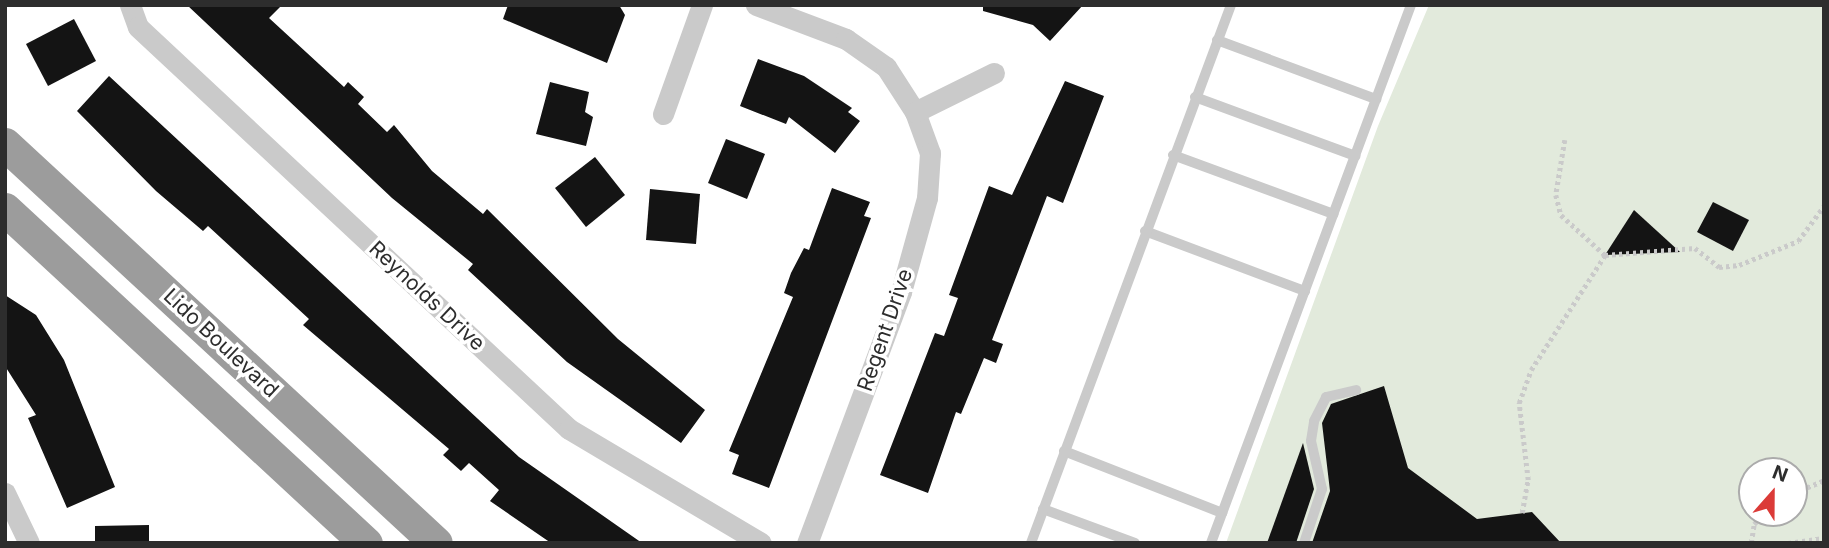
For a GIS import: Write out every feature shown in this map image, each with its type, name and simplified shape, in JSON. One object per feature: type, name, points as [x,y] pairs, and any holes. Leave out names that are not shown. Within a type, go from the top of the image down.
[{"type":"highway","name":"Lido Boulevard","points":[[5,144],[436,543]]},
{"type":"highway","points":[[5,209],[366,543]]},
{"type":"street","name":"Reynolds Drive","points":[[131,5],[138,27],[569,429],[761,543]]},
{"type":"street","points":[[663,114],[702,5]]},
{"type":"street","name":"Regent Drive","points":[[756,5],[870,54],[915,112],[929,153],[927,198],[901,292],[807,543]]},
{"type":"street","points":[[915,112],[994,73]]},
{"type":"street","points":[[5,493],[29,543]]},
{"type":"lane","points":[[1031,543],[1231,5]]},
{"type":"lane","points":[[1211,543],[1411,5]]},
{"type":"lane","points":[[1217,40],[1376,99]]},
{"type":"lane","points":[[1195,97],[1355,156]]},
{"type":"lane","points":[[1173,155],[1333,214]]},
{"type":"lane","points":[[1145,231],[1305,291]]},
{"type":"lane","points":[[1304,543],[1322,489],[1311,440],[1314,421],[1326,397],[1356,390]]},
{"type":"lane","points":[[1064,451],[1222,513]]},
{"type":"lane","points":[[1043,509],[1135,543]]},
{"type":"path","points":[[1565,140],[1556,195],[1561,215],[1605,255],[1695,248],[1719,267],[1739,265],[1798,241],[1824,206]]},
{"type":"path","points":[[1522,513],[1528,480],[1519,404],[1531,370],[1605,255]]},
{"type":"path","points":[[1788,543],[1824,538]]},
{"type":"shaded area","points":[[1429,5],[1824,5],[1824,543],[1226,543],[1378,126]]},
{"type":"building","points":[[187,5],[282,5],[269,18],[344,87],[348,82],[364,97],[358,104],[387,132],[394,125],[432,171],[483,214],[487,209],[618,339],[705,410],[681,443],[567,362],[468,270],[473,264],[392,198]]},
{"type":"building","points":[[508,5],[619,5],[625,15],[607,63],[503,19]]},
{"type":"building","points":[[983,5],[1083,5],[1050,41],[1033,25],[983,11]]},
{"type":"building","points":[[74,19],[96,61],[48,86],[26,44]]},
{"type":"building","points":[[758,59],[804,76],[852,108],[848,112],[860,121],[835,153],[789,117],[786,124],[740,106]]},
{"type":"building","points":[[109,76],[519,457],[642,543],[551,543],[490,501],[499,490],[469,463],[461,471],[443,455],[449,449],[303,325],[309,319],[208,226],[203,231],[156,191],[77,111]]},
{"type":"building","points":[[1065,81],[1104,96],[1063,203],[1047,196],[992,340],[1003,344],[996,363],[984,358],[961,414],[956,412],[928,493],[880,475],[935,333],[944,336],[958,298],[949,295],[989,186],[1012,195]]},
{"type":"building","points":[[550,82],[589,92],[585,112],[593,117],[586,146],[536,134]]},
{"type":"building","points":[[726,139],[765,154],[747,199],[708,183]]},
{"type":"building","points":[[595,157],[625,195],[586,227],[555,188]]},
{"type":"building","points":[[832,188],[870,202],[864,216],[871,218],[769,488],[732,474],[739,455],[729,451],[793,297],[784,293],[791,273],[804,248],[809,250]]},
{"type":"building","points":[[650,189],[700,194],[696,244],[646,240]]},
{"type":"building","points":[[1713,202],[1749,220],[1733,251],[1697,232]]},
{"type":"building","points":[[1634,210],[1680,252],[1605,255]]},
{"type":"building","points":[[5,295],[36,315],[64,360],[115,487],[67,508],[28,418],[36,415],[5,366]]},
{"type":"building","points":[[1384,386],[1408,468],[1477,519],[1532,512],[1561,543],[1312,543],[1330,491],[1322,423],[1331,404]]},
{"type":"building","points":[[1303,443],[1314,489],[1296,543],[1267,543]]},
{"type":"building","points":[[149,525],[149,543],[95,543],[95,526]]}]
